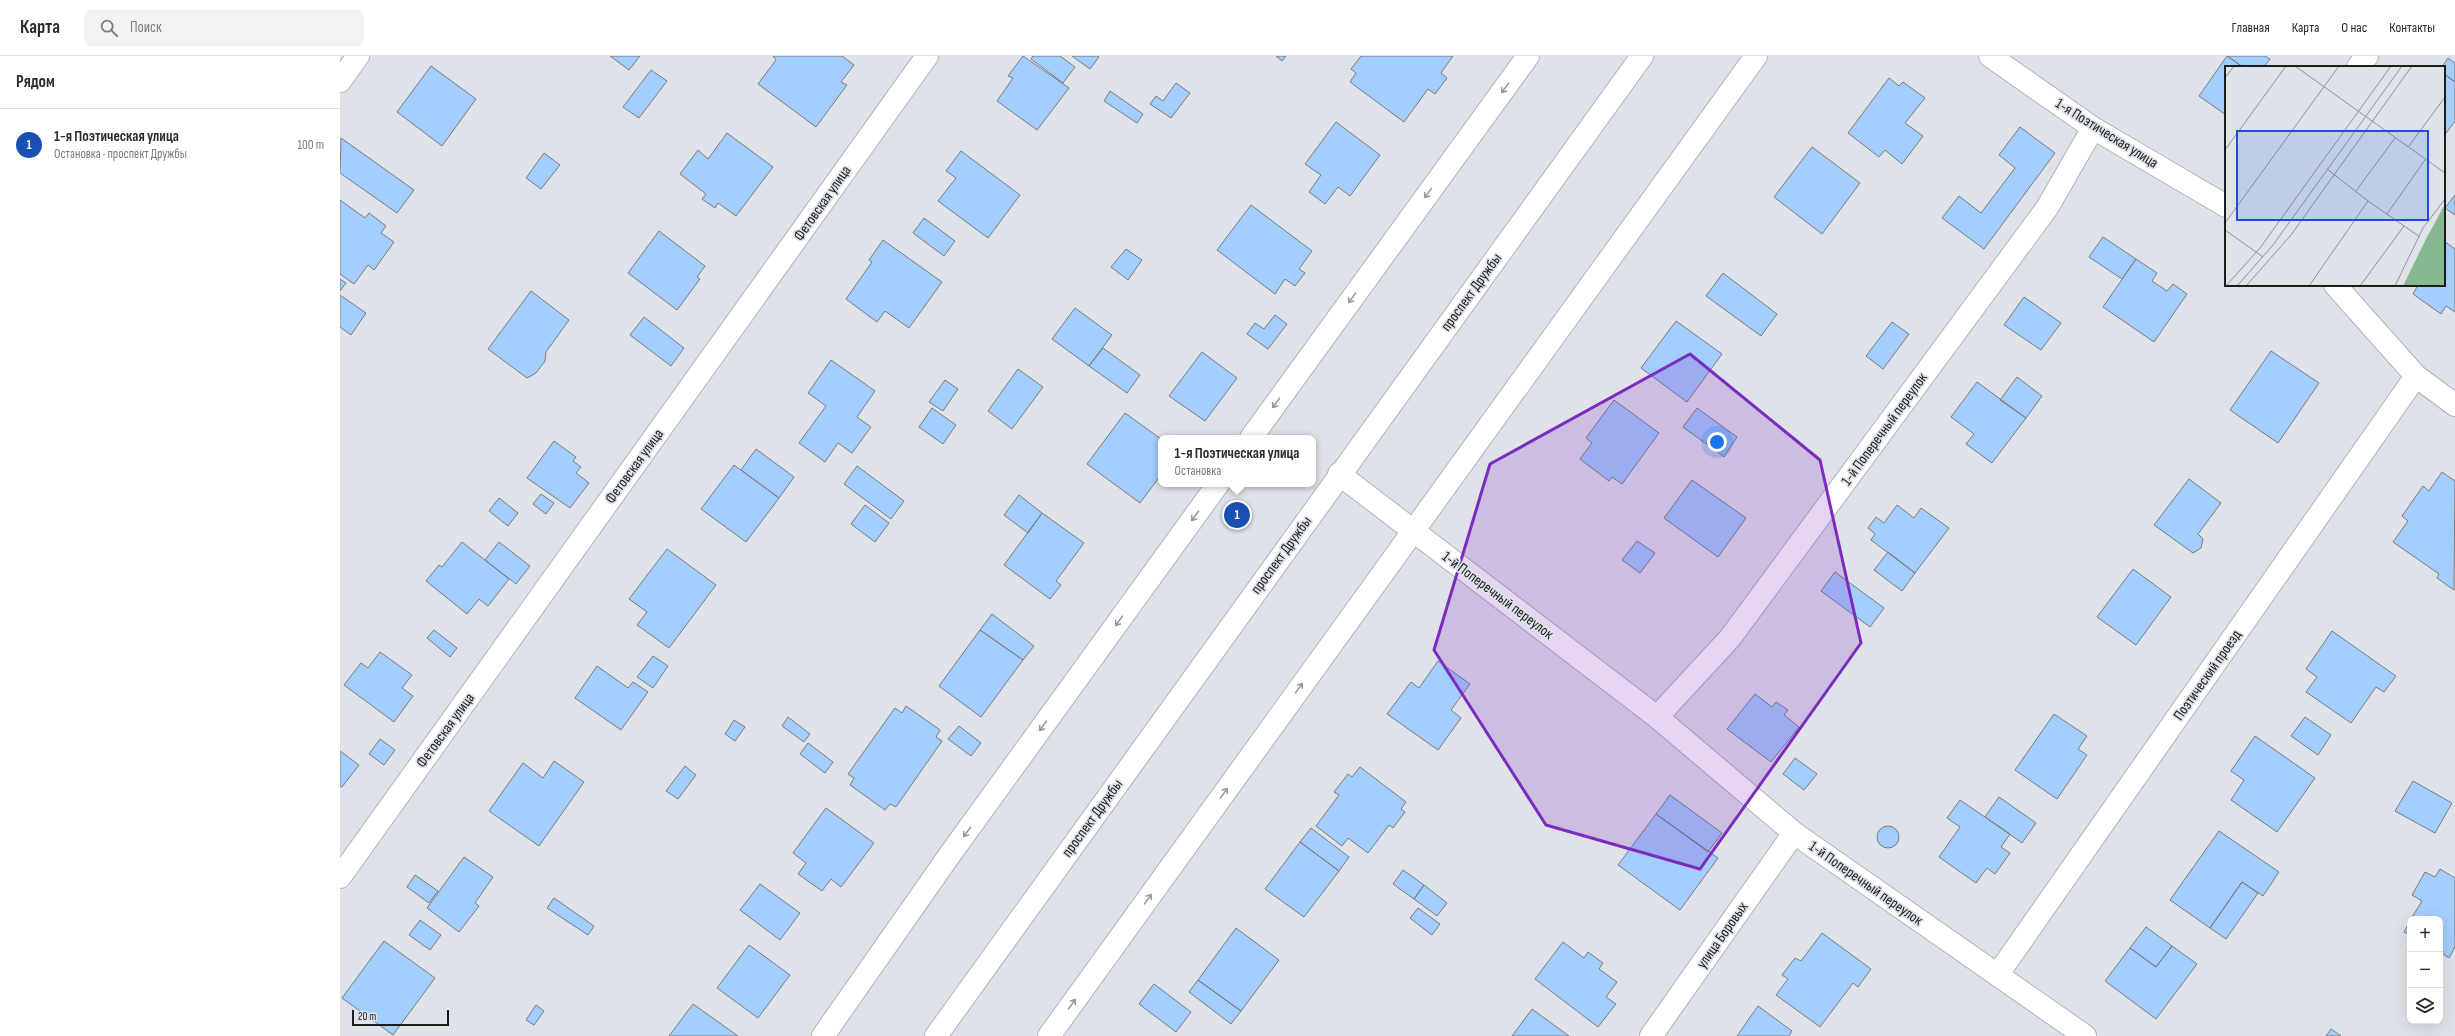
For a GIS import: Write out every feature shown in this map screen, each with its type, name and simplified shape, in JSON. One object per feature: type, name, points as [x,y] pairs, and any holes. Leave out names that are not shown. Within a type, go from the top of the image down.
[{"type":"street","points":[[340,82],[358,56]]},
{"type":"street","name":"Фетовская улица","points":[[340,876],[927,56]]},
{"type":"street","points":[[1253,435],[1528,56]]},
{"type":"street","name":"проспект Дружбы","points":[[936,1036],[1339,474],[1642,56]]},
{"type":"street","points":[[1049,1036],[1756,56]]},
{"type":"street","name":"1-я Поэтическая улица","points":[[1990,56],[2093,128],[2225,205]]},
{"type":"street","points":[[2359,66],[2367,56]]},
{"type":"street","name":"1-й Поперечный переулок","points":[[1657,717],[1730,638],[2047,208],[2093,128]]},
{"type":"street","points":[[2336,286],[2416,376],[2455,405]]},
{"type":"street","name":"Поэтический проезд","points":[[1998,974],[2416,376]]},
{"type":"street","name":"1-й Поперечный переулок","points":[[1339,474],[1657,717],[1794,833],[2085,1036]]},
{"type":"street","points":[[823,1036],[951,854],[1216,487]]},
{"type":"street","name":"улица Боровых","points":[[1651,1036],[1794,833]]},
{"type":"highlighted area","points":[[1690,354],[1820,460],[1861,643],[1700,869],[1546,825],[1434,650],[1490,464]]},
{"type":"building","points":[[610,56],[640,56],[629,70]]},
{"type":"building","points":[[773,56],[842,56],[854,65],[841,82],[847,85],[816,127],[758,84],[776,60]]},
{"type":"building","points":[[1023,56],[1069,88],[1037,130],[997,101],[1013,78],[1008,76]]},
{"type":"building","points":[[1033,56],[1060,56],[1075,67],[1063,83],[1031,59]]},
{"type":"building","points":[[1072,56],[1098,56],[1099,57],[1090,69]]},
{"type":"building","points":[[1276,56],[1286,56],[1282,61]]},
{"type":"building","points":[[1361,56],[1453,56],[1441,73],[1447,78],[1435,94],[1428,89],[1404,122],[1350,82],[1356,73],[1351,69]]},
{"type":"building","points":[[2227,56],[2242,66],[2225,66],[2225,114],[2199,96]]},
{"type":"building","points":[[2227,56],[2265,56],[2270,59],[2265,66],[2242,66]]},
{"type":"building","points":[[2448,58],[2455,63],[2455,82],[2445,75],[2445,66],[2443,66]]},
{"type":"building","points":[[431,66],[476,99],[442,146],[397,112]]},
{"type":"building","points":[[651,70],[667,81],[639,118],[623,107]]},
{"type":"building","points":[[2445,75],[2455,82],[2455,121],[2445,135]]},
{"type":"building","points":[[1889,78],[1899,86],[1903,82],[1925,98],[1905,123],[1923,136],[1902,164],[1885,150],[1879,157],[1848,133]]},
{"type":"building","points":[[1176,83],[1190,93],[1171,118],[1150,104],[1156,96],[1163,101]]},
{"type":"building","points":[[1110,91],[1143,114],[1137,123],[1104,101]]},
{"type":"building","points":[[1336,122],[1380,155],[1350,196],[1338,187],[1325,204],[1309,192],[1321,175],[1305,164]]},
{"type":"building","points":[[2020,127],[2055,153],[1984,249],[1942,218],[1959,196],[1981,213],[2015,168],[1999,155]]},
{"type":"building","points":[[727,133],[773,167],[736,216],[718,203],[715,208],[702,199],[706,194],[680,174],[698,150],[708,159]]},
{"type":"building","points":[[341,138],[414,190],[397,213],[340,173]]},
{"type":"building","points":[[1812,147],[1860,183],[1822,234],[1774,197]]},
{"type":"building","points":[[961,151],[1020,195],[988,238],[938,201],[956,178],[946,171]]},
{"type":"building","points":[[544,153],[560,165],[541,189],[526,178]]},
{"type":"building","points":[[2455,195],[2455,215],[2445,208]]},
{"type":"building","points":[[340,200],[365,218],[369,213],[386,226],[381,233],[394,242],[374,270],[368,265],[354,284],[340,274]]},
{"type":"building","points":[[1251,205],[1312,251],[1299,269],[1305,273],[1295,286],[1285,279],[1275,294],[1217,250]]},
{"type":"building","points":[[924,218],[955,241],[944,256],[913,233]]},
{"type":"building","points":[[659,231],[705,266],[697,277],[700,279],[677,310],[628,273]]},
{"type":"building","points":[[2103,237],[2136,259],[2122,279],[2089,257]]},
{"type":"building","points":[[883,240],[942,282],[909,328],[885,311],[877,322],[846,299],[872,262],[869,260]]},
{"type":"building","points":[[2445,242],[2455,249],[2455,312],[2446,306],[2441,314],[2413,294],[2417,286],[2445,286]]},
{"type":"building","points":[[1126,249],[1142,260],[1128,280],[1111,267]]},
{"type":"building","points":[[2136,259],[2157,273],[2152,281],[2167,291],[2173,284],[2187,294],[2154,342],[2103,307]]},
{"type":"building","points":[[1723,273],[1777,314],[1761,336],[1706,296]]},
{"type":"building","points":[[340,279],[346,283],[340,291]]},
{"type":"building","points":[[531,291],[569,320],[546,352],[545,361],[536,373],[527,378],[488,349]]},
{"type":"building","points":[[340,295],[366,313],[351,335],[340,327]]},
{"type":"building","points":[[2024,297],[2061,323],[2041,350],[2004,325]]},
{"type":"building","points":[[1075,308],[1112,335],[1089,366],[1052,339]]},
{"type":"building","points":[[1275,315],[1287,324],[1268,349],[1247,334],[1255,323],[1264,329]]},
{"type":"building","points":[[644,317],[684,348],[671,366],[630,335]]},
{"type":"building","points":[[1676,321],[1722,354],[1687,402],[1641,368]]},
{"type":"building","points":[[1892,322],[1909,334],[1883,369],[1866,356]]},
{"type":"building","points":[[1103,348],[1140,375],[1127,393],[1089,366]]},
{"type":"building","points":[[2271,351],[2319,383],[2278,443],[2230,410]]},
{"type":"building","points":[[1202,352],[1237,378],[1205,421],[1169,396]]},
{"type":"building","points":[[831,360],[875,391],[857,417],[871,427],[852,453],[838,443],[825,462],[799,443],[826,406],[808,393]]},
{"type":"building","points":[[1018,369],[1043,387],[1012,429],[988,411]]},
{"type":"building","points":[[2017,377],[2042,396],[2026,418],[2000,400]]},
{"type":"building","points":[[945,380],[958,389],[943,411],[929,402]]},
{"type":"building","points":[[1977,382],[2026,418],[1992,463],[1966,444],[1974,434],[1951,417]]},
{"type":"building","points":[[1614,400],[1659,433],[1622,484],[1612,477],[1609,481],[1580,459],[1592,443],[1586,438]]},
{"type":"building","points":[[932,408],[956,425],[943,444],[919,427]]},
{"type":"building","points":[[1697,408],[1737,437],[1724,457],[1683,427]]},
{"type":"building","points":[[1125,413],[1158,437],[1158,479],[1140,503],[1087,464]]},
{"type":"building","points":[[554,441],[576,457],[573,461],[581,467],[576,473],[589,483],[570,508],[527,478]]},
{"type":"building","points":[[756,449],[794,477],[779,498],[741,470]]},
{"type":"building","points":[[734,465],[779,498],[746,542],[701,509]]},
{"type":"building","points":[[857,466],[904,501],[891,519],[844,484]]},
{"type":"building","points":[[2442,472],[2455,481],[2454,590],[2437,578],[2439,574],[2393,542],[2408,521],[2402,516],[2423,486],[2429,491]]},
{"type":"building","points":[[2189,479],[2221,503],[2198,534],[2203,539],[2201,548],[2193,553],[2154,525]]},
{"type":"building","points":[[1692,480],[1746,518],[1718,557],[1664,518]]},
{"type":"building","points":[[541,494],[554,503],[546,514],[533,504]]},
{"type":"building","points":[[1019,495],[1042,513],[1028,533],[1004,515]]},
{"type":"building","points":[[499,498],[518,513],[508,526],[489,511]]},
{"type":"building","points":[[865,505],[889,523],[875,542],[851,524]]},
{"type":"building","points":[[1897,505],[1914,518],[1921,508],[1949,528],[1915,573],[1871,540],[1875,534],[1868,528],[1876,517],[1884,523]]},
{"type":"building","points":[[1042,513],[1084,543],[1056,581],[1061,585],[1050,599],[1004,565]]},
{"type":"building","points":[[1637,541],[1655,553],[1640,573],[1622,560]]},
{"type":"building","points":[[462,542],[509,579],[488,606],[479,599],[467,614],[426,581],[439,565],[442,567]]},
{"type":"building","points":[[499,542],[530,566],[516,584],[485,560]]},
{"type":"building","points":[[667,549],[716,585],[669,648],[637,625],[647,612],[629,599]]},
{"type":"building","points":[[1888,552],[1915,573],[1902,591],[1874,570]]},
{"type":"building","points":[[2133,569],[2171,597],[2136,645],[2097,617]]},
{"type":"building","points":[[1835,572],[1884,608],[1870,627],[1821,591]]},
{"type":"building","points":[[992,614],[1034,646],[1023,660],[980,630]]},
{"type":"building","points":[[434,630],[457,648],[450,657],[427,638]]},
{"type":"building","points":[[980,630],[1023,660],[981,717],[939,686]]},
{"type":"building","points":[[2332,631],[2396,676],[2384,692],[2376,687],[2351,723],[2306,692],[2317,677],[2306,669]]},
{"type":"building","points":[[380,652],[412,675],[402,688],[413,696],[394,722],[344,685],[361,663],[368,668]]},
{"type":"building","points":[[653,656],[668,666],[653,688],[637,677]]},
{"type":"building","points":[[1438,661],[1470,684],[1451,710],[1461,718],[1438,750],[1387,714],[1411,682],[1419,688]]},
{"type":"building","points":[[597,666],[628,688],[633,682],[648,692],[621,730],[575,698]]},
{"type":"building","points":[[1755,694],[1772,707],[1776,702],[1788,710],[1784,715],[1799,727],[1771,762],[1727,729]]},
{"type":"building","points":[[906,706],[940,730],[936,737],[942,741],[896,807],[890,804],[885,810],[850,785],[854,778],[848,774],[895,708],[902,713]]},
{"type":"building","points":[[2054,714],[2087,736],[2078,749],[2087,755],[2057,799],[2015,770]]},
{"type":"building","points":[[788,717],[810,734],[804,742],[782,726]]},
{"type":"building","points":[[2305,717],[2331,735],[2318,755],[2291,736]]},
{"type":"building","points":[[734,720],[745,727],[735,741],[725,734]]},
{"type":"building","points":[[959,726],[981,743],[971,756],[948,739]]},
{"type":"building","points":[[2255,736],[2315,778],[2277,832],[2231,800],[2244,780],[2231,771]]},
{"type":"building","points":[[380,739],[395,750],[384,765],[369,754]]},
{"type":"building","points":[[808,743],[833,762],[825,773],[800,754]]},
{"type":"building","points":[[340,751],[359,765],[342,787],[340,786]]},
{"type":"building","points":[[1795,758],[1817,774],[1804,790],[1783,774]]},
{"type":"building","points":[[554,761],[584,782],[539,846],[489,811],[523,763],[543,778]]},
{"type":"building","points":[[685,766],[696,775],[678,799],[666,791]]},
{"type":"building","points":[[1360,767],[1406,802],[1401,809],[1405,812],[1393,828],[1389,825],[1368,853],[1348,838],[1342,846],[1316,826],[1339,795],[1334,792],[1348,774],[1352,777]]},
{"type":"building","points":[[2413,781],[2452,803],[2435,833],[2395,811]]},
{"type":"building","points":[[1670,795],[1722,833],[1708,852],[1656,814]]},
{"type":"building","points":[[1999,797],[2036,823],[2022,843],[1985,817]]},
{"type":"building","points":[[1960,800],[2010,834],[2001,847],[2010,853],[1995,874],[1987,868],[1976,883],[1939,857],[1960,827],[1947,818]]},
{"type":"building","points":[[826,808],[874,843],[841,887],[831,879],[822,891],[798,874],[806,863],[793,853]]},
{"type":"building","points":[[1656,814],[1718,858],[1680,910],[1618,865]]},
{"type":"building","points":[[1888,826],[1896,829],[1899,837],[1896,845],[1888,848],[1880,845],[1877,837],[1880,829]]},
{"type":"building","points":[[1311,828],[1349,857],[1339,871],[1300,842]]},
{"type":"building","points":[[2219,831],[2279,872],[2263,896],[2242,882],[2210,928],[2170,900]]},
{"type":"building","points":[[1300,842],[1339,871],[1304,917],[1265,889]]},
{"type":"building","points":[[464,857],[493,877],[475,903],[479,906],[459,932],[427,908]]},
{"type":"building","points":[[2440,869],[2455,878],[2455,947],[2449,958],[2443,954],[2443,916],[2413,916],[2422,901],[2412,895],[2425,872],[2435,877]]},
{"type":"building","points":[[1403,870],[1424,885],[1414,899],[1393,884]]},
{"type":"building","points":[[415,875],[438,891],[429,903],[407,887]]},
{"type":"building","points":[[2242,882],[2258,893],[2226,939],[2210,928]]},
{"type":"building","points":[[760,884],[800,913],[780,940],[740,910]]},
{"type":"building","points":[[1424,885],[1447,903],[1437,916],[1414,899]]},
{"type":"building","points":[[554,898],[594,926],[588,935],[547,908]]},
{"type":"building","points":[[1418,908],[1440,924],[1432,935],[1410,918]]},
{"type":"building","points":[[420,920],[441,935],[430,950],[409,935]]},
{"type":"building","points":[[2407,926],[2407,934],[2404,932]]},
{"type":"building","points":[[2146,927],[2172,946],[2156,967],[2130,948]]},
{"type":"building","points":[[1236,928],[1279,960],[1241,1011],[1198,980]]},
{"type":"building","points":[[1822,933],[1871,969],[1858,987],[1853,983],[1820,1027],[1776,995],[1788,979],[1782,975],[1795,958],[1801,961]]},
{"type":"building","points":[[384,941],[435,978],[393,1035],[342,998]]},
{"type":"building","points":[[1563,942],[1584,958],[1588,952],[1603,963],[1599,969],[1617,982],[1606,997],[1616,1004],[1598,1027],[1535,979]]},
{"type":"building","points":[[749,945],[790,975],[758,1018],[717,988]]},
{"type":"building","points":[[2172,946],[2197,964],[2156,1019],[2105,981],[2130,948],[2156,967]]},
{"type":"building","points":[[1198,980],[1241,1011],[1231,1024],[1189,992]]},
{"type":"building","points":[[1154,984],[1191,1012],[1176,1032],[1139,1004]]},
{"type":"building","points":[[693,1004],[738,1036],[669,1036]]},
{"type":"building","points":[[536,1005],[544,1011],[534,1025],[526,1020]]},
{"type":"building","points":[[1758,1006],[1792,1031],[1789,1036],[1737,1036]]},
{"type":"building","points":[[1532,1009],[1569,1036],[1512,1036]]},
{"type":"building","points":[[2331,1029],[2341,1036],[2326,1036]]},
{"type":"place","name":"1-я Поэтическая улица","points":[[1237,515]]}]
